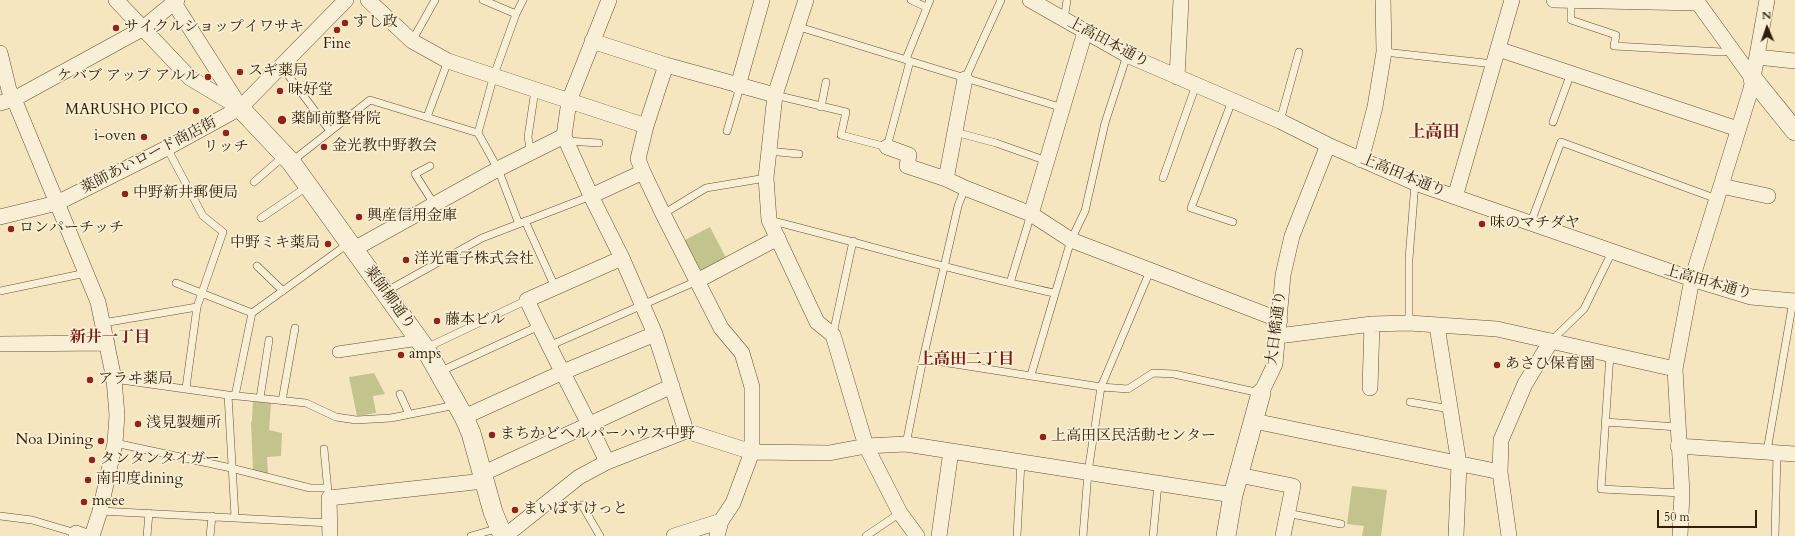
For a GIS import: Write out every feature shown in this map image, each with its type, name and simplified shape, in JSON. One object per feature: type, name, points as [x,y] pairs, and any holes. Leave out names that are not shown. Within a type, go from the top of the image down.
[{"type":"street","points":[[116,0],[190,78],[240,108]]},
{"type":"street","name":"薬師あいロード商店街","points":[[0,216],[57,203],[167,148],[240,108],[282,67],[346,0]]},
{"type":"street","points":[[368,0],[412,42],[448,61],[646,126]]},
{"type":"street","points":[[609,0],[569,101],[565,139],[590,196],[622,258],[655,334],[686,431]]},
{"type":"street","points":[[739,86],[762,0]]},
{"type":"street","points":[[806,0],[796,26],[775,95],[766,178],[769,220],[817,322],[833,335],[866,446],[900,513],[917,536]]},
{"type":"street","name":"上高田本通り","points":[[1030,0],[1127,55],[1280,121],[1328,145],[1415,183],[1531,222],[1692,280],[1751,297],[1794,301]]},
{"type":"street","points":[[1177,77],[1181,0]]},
{"type":"street","points":[[1361,160],[1375,107],[1384,52],[1383,0]]},
{"type":"street","points":[[1455,197],[1512,0]]},
{"type":"street","points":[[1554,0],[1697,2],[1732,51],[1795,131]]},
{"type":"street","points":[[1680,536],[1682,493],[1678,446],[1675,369],[1692,280],[1753,78],[1767,0]]},
{"type":"street","points":[[7,101],[142,29],[174,1],[240,108]]},
{"type":"street","points":[[1031,214],[1085,32]]},
{"type":"street","points":[[592,41],[666,65],[775,95]]},
{"type":"street","points":[[1498,49],[1738,129]]},
{"type":"street","points":[[0,53],[9,90],[7,101],[57,203],[98,302],[114,379],[116,407],[115,443],[100,511],[92,536]]},
{"type":"street","points":[[1757,57],[1795,61]]},
{"type":"street","points":[[666,65],[646,126],[638,159],[663,214],[721,328],[742,353],[752,387],[752,452],[733,503],[721,521],[717,536]]},
{"type":"street","points":[[946,179],[965,79]]},
{"type":"street","name":"薬師柳通り","points":[[240,108],[288,158],[422,344],[439,372],[471,433],[493,512],[502,533]]},
{"type":"street","points":[[352,246],[498,169],[565,139]]},
{"type":"street","name":"大日橋通り","points":[[1230,535],[1233,495],[1261,394],[1275,364],[1283,275],[1292,236],[1328,145]]},
{"type":"street","points":[[887,147],[909,155],[907,166],[946,179],[1031,214],[1070,240],[1280,320]]},
{"type":"street","points":[[590,196],[643,172]]},
{"type":"street","points":[[1719,192],[1768,196]]},
{"type":"street","points":[[697,281],[778,238]]},
{"type":"street","points":[[607,462],[564,372],[548,347],[527,300],[622,258]]},
{"type":"street","points":[[1278,336],[1372,324],[1409,323],[1437,326],[1497,328],[1675,369]]},
{"type":"street","points":[[1370,388],[1372,324]]},
{"type":"street","points":[[1437,326],[1460,464],[1456,536]]},
{"type":"street","points":[[460,411],[564,372],[655,334]]},
{"type":"street","points":[[1510,536],[1500,472],[1501,440],[1525,384],[1551,341]]},
{"type":"street","points":[[0,344],[107,344]]},
{"type":"street","points":[[338,352],[422,344]]},
{"type":"street","points":[[330,530],[328,493],[483,477],[589,424],[672,386]]},
{"type":"street","points":[[1254,421],[1500,472]]},
{"type":"street","points":[[502,533],[579,477],[607,462],[686,431],[752,452],[829,453],[866,446],[906,444],[1233,495]]},
{"type":"street","points":[[1678,446],[1772,451],[1795,454]]},
{"type":"street","points":[[939,536],[951,451]]},
{"type":"street","points":[[1239,474],[1293,486],[1283,536]]},
{"type":"street","points":[[674,536],[721,521]]},
{"type":"lane","points":[[412,42],[435,0]]},
{"type":"lane","points":[[483,0],[516,14]]},
{"type":"lane","points":[[478,133],[494,75],[516,14],[524,0]]},
{"type":"lane","points":[[911,0],[926,7]]},
{"type":"lane","points":[[775,95],[846,112],[841,135],[887,147],[908,60],[926,7],[930,0]]},
{"type":"lane","points":[[965,79],[1001,0]]},
{"type":"lane","points":[[1064,20],[1067,0]]},
{"type":"lane","points":[[1571,0],[1571,20],[1616,35],[1614,46],[1722,52],[1732,51]]},
{"type":"lane","points":[[796,26],[1063,108]]},
{"type":"lane","points":[[1280,121],[1299,52]]},
{"type":"lane","points":[[1384,52],[1494,64]]},
{"type":"lane","points":[[1031,375],[1070,240],[1085,211],[1105,123],[1127,55]]},
{"type":"lane","points":[[427,117],[448,61]]},
{"type":"lane","points":[[282,67],[330,131]]},
{"type":"lane","points":[[1553,122],[1571,73]]},
{"type":"lane","points":[[821,107],[826,82]]},
{"type":"lane","points":[[1163,178],[1196,85]]},
{"type":"lane","points":[[727,132],[739,86]]},
{"type":"lane","points":[[531,153],[528,137],[535,90]]},
{"type":"lane","points":[[254,182],[330,131],[370,100],[478,133],[498,169],[522,223],[555,287]]},
{"type":"lane","points":[[1232,101],[1192,208],[1233,222]]},
{"type":"lane","points":[[955,132],[996,143],[1047,161]]},
{"type":"lane","points":[[565,139],[599,144]]},
{"type":"lane","points":[[1531,222],[1561,142],[1719,192]]},
{"type":"lane","points":[[167,148],[203,216],[222,232],[197,306],[186,388]]},
{"type":"lane","points":[[768,151],[800,154]]},
{"type":"lane","points":[[430,166],[414,174],[434,204]]},
{"type":"lane","points":[[663,214],[706,188],[766,178]]},
{"type":"lane","points":[[1409,323],[1409,259],[1415,183]]},
{"type":"lane","points":[[261,218],[308,185]]},
{"type":"lane","points":[[906,444],[923,359],[958,206],[965,188]]},
{"type":"lane","points":[[384,292],[482,238],[590,196]]},
{"type":"lane","points":[[1010,284],[1031,214]]},
{"type":"lane","points":[[769,220],[853,241],[945,268],[1054,293]]},
{"type":"lane","points":[[833,335],[853,241]]},
{"type":"lane","points":[[236,396],[252,313],[352,246]]},
{"type":"lane","points":[[1551,341],[1584,309],[1612,252]]},
{"type":"lane","points":[[257,266],[283,291]]},
{"type":"lane","points":[[1083,536],[1088,472],[1101,387],[1150,271]]},
{"type":"lane","points":[[0,292],[86,273]]},
{"type":"lane","points":[[548,347],[697,281]]},
{"type":"lane","points":[[176,284],[201,292],[252,313]]},
{"type":"lane","points":[[422,344],[527,300]]},
{"type":"lane","points":[[1775,536],[1772,451],[1794,301]]},
{"type":"lane","points":[[103,323],[197,306]]},
{"type":"lane","points":[[439,372],[539,326]]},
{"type":"lane","points":[[282,400],[295,328]]},
{"type":"lane","points":[[260,398],[269,340]]},
{"type":"lane","points":[[1610,354],[1600,490],[1682,493]]},
{"type":"lane","points":[[923,359],[1101,387],[1128,389],[1153,373],[1174,374],[1261,394]]},
{"type":"lane","points":[[114,379],[228,395],[306,403],[336,417],[356,420],[391,418],[409,414],[460,411]]},
{"type":"lane","points":[[400,394],[409,414]]},
{"type":"lane","points":[[228,395],[235,517]]},
{"type":"lane","points":[[1410,402],[1450,409]]},
{"type":"lane","points":[[1605,422],[1678,427]]},
{"type":"lane","points":[[115,443],[231,468],[328,493],[324,449]]},
{"type":"lane","points":[[1017,536],[1021,462]]},
{"type":"lane","points":[[1153,536],[1158,484]]},
{"type":"lane","points":[[582,505],[600,536]]},
{"type":"lane","points":[[100,511],[235,517],[330,530]]},
{"type":"lane","points":[[147,536],[148,513]]},
{"type":"lane","points":[[866,536],[900,513]]},
{"type":"lane","points":[[1287,513],[1341,524]]},
{"type":"lane","points":[[0,516],[32,520],[80,535]]},
{"type":"lane","points":[[210,536],[212,516]]},
{"type":"lane","points":[[471,536],[502,533]]},
{"type":"green space","points":[[710,227],[726,258],[700,272],[683,241]]},
{"type":"green space","points":[[374,373],[385,394],[373,396],[376,413],[357,416],[349,377]]},
{"type":"green space","points":[[253,401],[271,403],[269,430],[282,433],[281,456],[267,457],[268,474],[253,470],[251,422]]},
{"type":"green space","points":[[1352,486],[1387,490],[1381,536],[1362,536],[1364,526],[1347,524]]},
{"type":"place","name":"すし政","points":[[345,23]]},
{"type":"place","name":"サイクルショップイワサキ","points":[[116,28]]},
{"type":"place","name":"Fine","points":[[337,30]]},
{"type":"place","name":"スギ薬局","points":[[240,72]]},
{"type":"place","name":"ケバブ アップ アルル","points":[[208,77]]},
{"type":"place","name":"味好堂","points":[[280,91]]},
{"type":"place","name":"MARUSHO PICO","points":[[196,111]]},
{"type":"place","name":"薬師前整骨院","points":[[282,120]]},
{"type":"place","name":"リッチ","points":[[226,133]]},
{"type":"place","name":"i-oven","points":[[144,137]]},
{"type":"place","name":"金光教中野教会","points":[[324,147]]},
{"type":"place","name":"中野新井郵便局","points":[[125,194]]},
{"type":"place","name":"興産信用金庫","points":[[359,217]]},
{"type":"place","name":"味のマチダヤ","points":[[1482,224]]},
{"type":"place","name":"ロンパーチッチ","points":[[11,229]]},
{"type":"place","name":"中野ミキ薬局","points":[[328,244]]},
{"type":"place","name":"洋光電子株式会社","points":[[406,260]]},
{"type":"place","name":"藤本ビル","points":[[437,321]]},
{"type":"place","name":"amps","points":[[401,355]]},
{"type":"place","name":"あさひ保育園","points":[[1497,365]]},
{"type":"place","name":"アラヰ薬局","points":[[90,380]]},
{"type":"place","name":"浅見製麺所","points":[[138,424]]},
{"type":"place","name":"まちかどヘルパーハウス中野","points":[[492,435]]},
{"type":"place","name":"上高田区民活動センター","points":[[1043,437]]},
{"type":"place","name":"Noa Dining","points":[[101,441]]},
{"type":"place","name":"タンタンタイガー","points":[[92,460]]},
{"type":"place","name":"南印度dining","points":[[88,480]]},
{"type":"place","name":"meee","points":[[84,502]]},
{"type":"place","name":"まいばすけっと","points":[[515,510]]},
{"type":"district","name":"上高田","points":[[1434,133]]},
{"type":"district","name":"新井一丁目","points":[[110,338]]},
{"type":"district","name":"上高田二丁目","points":[[966,360]]}]
